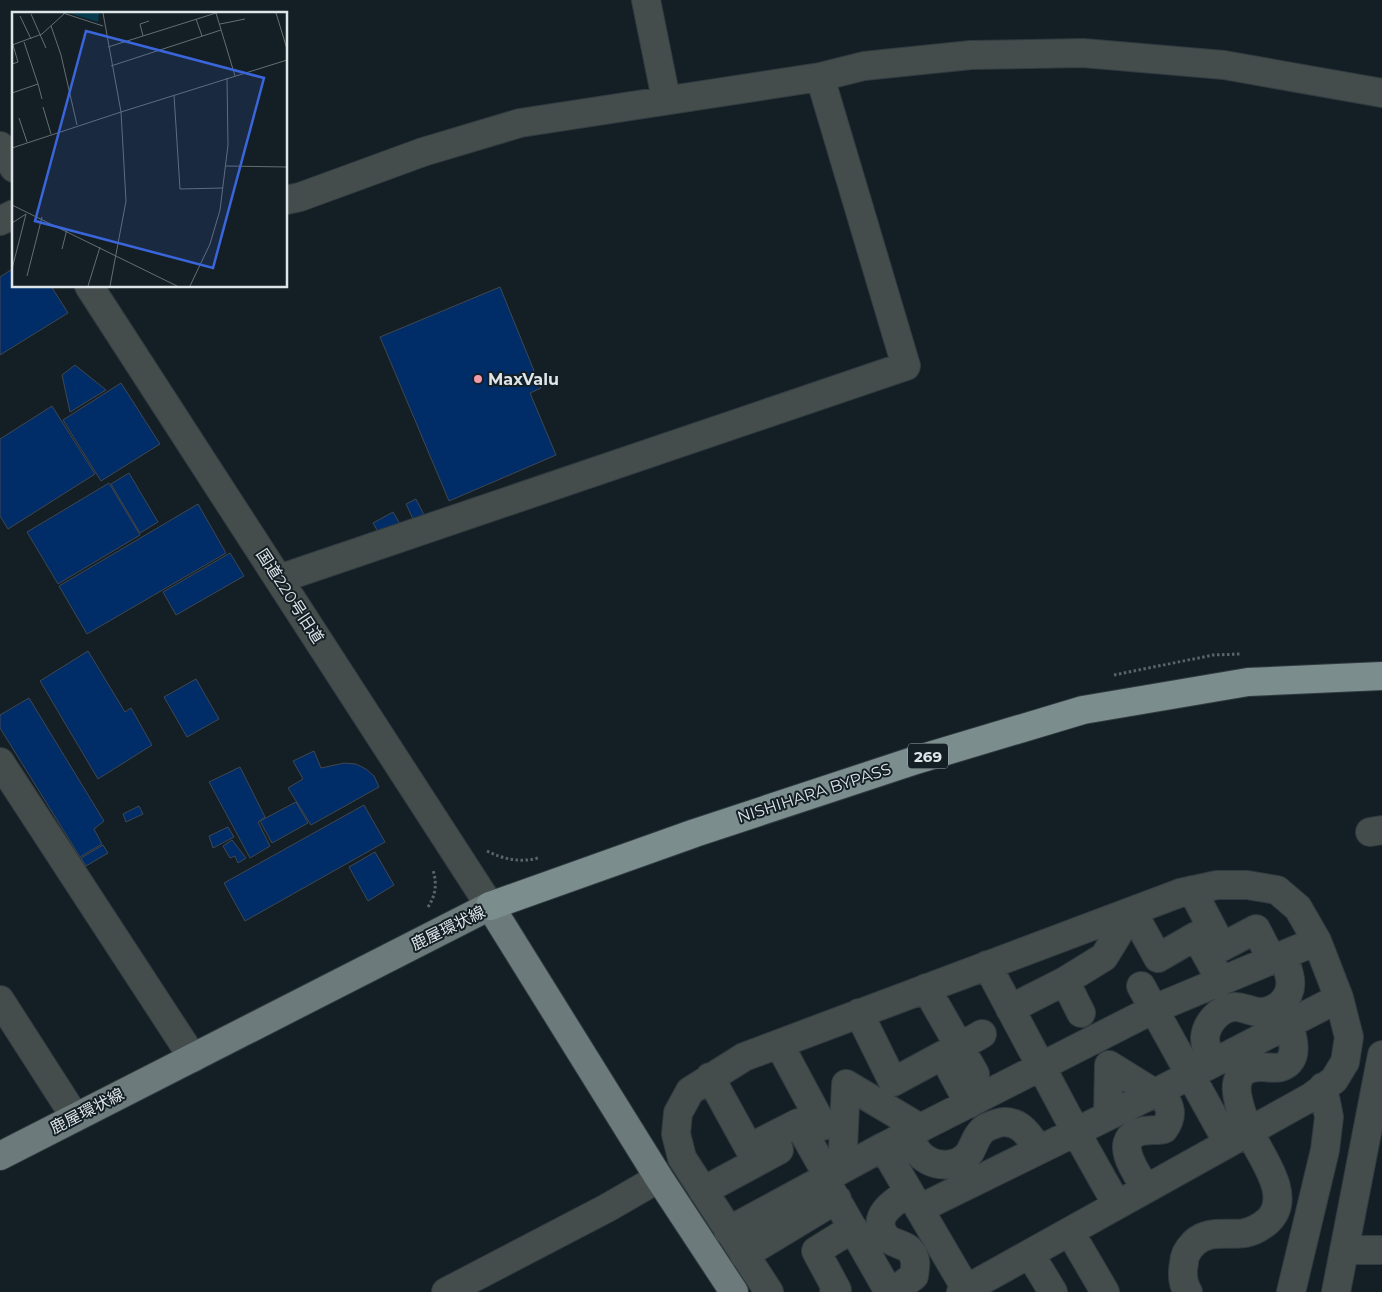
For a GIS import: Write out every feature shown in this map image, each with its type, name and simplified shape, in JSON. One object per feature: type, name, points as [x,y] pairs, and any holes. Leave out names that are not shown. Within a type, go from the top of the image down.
[{"type":"highway","name":"NISHIHARA BYPASS","points":[[490,906],[695,833],[916,760],[1083,710],[1248,682],[1382,676]]},
{"type":"main road","name":"鹿屋環状線","points":[[0,1156],[490,906],[659,1178],[734,1292]]},
{"type":"street","points":[[646,0],[666,100]]},
{"type":"street","points":[[288,200],[300,197],[423,152],[520,123],[820,77],[864,66],[971,55],[1083,53],[1224,65],[1382,93]]},
{"type":"street","points":[[279,579],[906,366],[820,77]]},
{"type":"street","points":[[0,146],[12,165]]},
{"type":"street","points":[[0,221],[12,215]]},
{"type":"street","name":"国道220号旧道","points":[[90,288],[490,906]]},
{"type":"street","points":[[0,762],[193,1058]]},
{"type":"street","points":[[768,1292],[682,1158],[676,1134],[678,1112],[690,1091],[744,1057],[1132,911],[1192,890],[1217,885],[1247,885],[1277,890],[1298,908],[1316,941],[1339,998],[1349,1036],[1345,1062],[1334,1080],[1311,1096],[964,1291],[883,1147]]},
{"type":"street","points":[[1192,890],[1222,947],[1256,928],[1277,957],[1291,983],[1288,996],[1279,1006],[1267,1012],[1257,1012],[1234,1006],[1216,1016],[1208,1025],[1205,1037],[1206,1049],[1201,1069]]},
{"type":"street","points":[[1132,911],[1158,958],[1196,936],[1220,981]]},
{"type":"street","points":[[1010,1009],[1065,982],[1104,957],[1132,911]]},
{"type":"street","points":[[744,1254],[833,1181],[883,1147],[1041,1067],[1147,998],[1220,981],[1316,941]]},
{"type":"street","points":[[987,965],[1117,1205]]},
{"type":"street","points":[[1065,982],[1082,1013]]},
{"type":"street","points":[[926,988],[971,1041],[978,1099]]},
{"type":"street","points":[[1147,998],[1201,1069],[1239,1137],[1274,1179],[1278,1195],[1277,1208],[1270,1219],[1258,1229],[1244,1233],[1211,1234],[1194,1243],[1184,1259],[1182,1275],[1188,1292]]},
{"type":"street","points":[[893,1292],[914,1276],[916,1263],[912,1252],[886,1238],[882,1228],[882,1218],[888,1207],[914,1201],[1039,1150],[1157,1092],[1339,998]]},
{"type":"street","points":[[0,1000],[75,1117]]},
{"type":"street","points":[[859,1013],[892,1082],[943,1055],[978,1099]]},
{"type":"street","points":[[1239,1137],[1239,1104],[1236,1089],[1238,1078],[1253,1067],[1283,1067],[1290,1061],[1294,1054],[1294,1041],[1289,1024]]},
{"type":"street","points":[[779,1044],[823,1126]]},
{"type":"street","points":[[1336,1292],[1382,1059]]},
{"type":"street","points":[[1108,1116],[1109,1065],[1157,1092],[1171,1112],[1170,1121],[1164,1130],[1136,1132],[1130,1138],[1127,1146],[1128,1157],[1146,1188]]},
{"type":"street","points":[[710,1077],[750,1148],[798,1123],[833,1181],[853,1228],[889,1292]]},
{"type":"street","points":[[833,1181],[846,1084],[914,1131],[918,1152],[926,1159],[938,1165],[950,1165],[960,1161],[970,1153],[982,1131],[1002,1122],[1014,1123],[1024,1129],[1039,1150]]},
{"type":"street","points":[[1291,1292],[1325,1150],[1329,1117],[1323,1087]]},
{"type":"street","points":[[703,1191],[790,1144]]},
{"type":"street","points":[[446,1292],[607,1208],[659,1178]]},
{"type":"street","points":[[728,1231],[833,1181]]},
{"type":"street","points":[[834,1292],[837,1290],[816,1251],[853,1228]]},
{"type":"street","points":[[1070,1232],[1105,1292]]},
{"type":"street","points":[[1344,1250],[1382,1250]]},
{"type":"street","points":[[1030,1254],[1053,1292]]},
{"type":"path","points":[[1105,677],[1213,655],[1243,654]]},
{"type":"path","points":[[480,845],[498,857],[514,861],[544,856]]},
{"type":"path","points":[[423,912],[434,897],[435,877],[433,868]]},
{"type":"building","points":[[12,269],[12,288],[52,288],[68,313],[0,355],[0,277]]},
{"type":"building","points":[[500,287],[541,388],[530,393],[556,455],[449,501],[380,337]]},
{"type":"building","points":[[75,365],[106,390],[70,412],[62,375]]},
{"type":"building","points":[[121,383],[160,444],[101,481],[63,420]]},
{"type":"building","points":[[52,406],[95,474],[8,529],[0,516],[0,439]]},
{"type":"building","points":[[129,473],[158,522],[140,533],[111,484]]},
{"type":"building","points":[[109,483],[140,535],[58,584],[27,532]]},
{"type":"building","points":[[416,499],[424,515],[413,519],[406,504]]},
{"type":"building","points":[[198,504],[226,553],[87,634],[59,586]]},
{"type":"building","points":[[393,512],[400,524],[380,535],[373,523]]},
{"type":"building","points":[[230,553],[244,576],[176,615],[163,592]]},
{"type":"building","points":[[88,651],[125,712],[131,708],[152,745],[98,779],[40,681]]},
{"type":"building","points":[[196,679],[219,719],[187,737],[164,697]]},
{"type":"building","points":[[29,698],[104,821],[94,829],[102,844],[80,857],[0,728],[0,715]]},
{"type":"building","points":[[314,751],[321,768],[344,763],[356,764],[374,776],[379,787],[311,825],[288,788],[303,779],[293,761]]},
{"type":"building","points":[[240,767],[265,817],[258,822],[270,846],[250,858],[209,782]]},
{"type":"building","points":[[296,802],[308,823],[272,843],[260,821]]},
{"type":"building","points":[[364,805],[385,842],[245,921],[224,883]]},
{"type":"building","points":[[139,806],[143,814],[126,822],[123,814]]},
{"type":"building","points":[[228,827],[234,837],[213,848],[209,836]]},
{"type":"building","points":[[232,840],[246,858],[238,863],[235,856],[230,858],[223,846]]},
{"type":"building","points":[[103,845],[108,853],[86,866],[81,858]]},
{"type":"building","points":[[375,852],[394,885],[368,901],[349,867]]},
{"type":"place","name":"MaxValu","points":[[478,379]]}]
